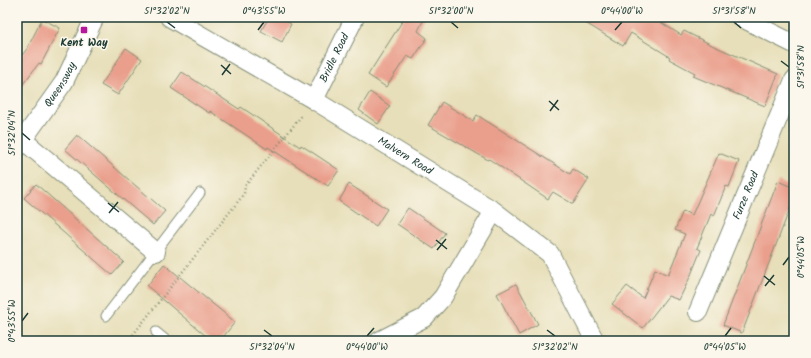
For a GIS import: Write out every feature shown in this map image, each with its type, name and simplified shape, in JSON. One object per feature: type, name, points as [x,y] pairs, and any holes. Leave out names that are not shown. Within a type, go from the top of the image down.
[{"type":"street","name":"Queensway","points":[[20,144],[64,82],[95,17]]},
{"type":"street","name":"Malvern Road","points":[[169,17],[314,100],[494,211],[550,254],[595,341]]},
{"type":"street","name":"Bridle Road","points":[[314,100],[355,17]]},
{"type":"street","points":[[740,17],[794,44]]},
{"type":"street","name":"Furze Road","points":[[698,312],[794,80]]},
{"type":"street","points":[[20,144],[156,252]]},
{"type":"street","points":[[380,341],[424,318],[443,297],[494,211]]},
{"type":"lane","points":[[106,316],[200,193]]},
{"type":"lane","points":[[156,332],[167,341]]},
{"type":"path","points":[[128,341],[244,194],[245,186],[314,100]]},
{"type":"building","points":[[269,17],[279,17],[291,24],[282,42],[261,31]]},
{"type":"building","points":[[405,17],[425,17],[418,31],[427,38],[413,59],[407,56],[386,87],[368,75]]},
{"type":"building","points":[[576,17],[652,17],[681,35],[684,31],[778,74],[765,106],[693,76],[695,73],[669,59],[670,57],[631,33],[623,46]]},
{"type":"building","points":[[42,19],[60,28],[41,64],[39,63],[17,92],[17,61],[27,49]]},
{"type":"building","points":[[126,48],[142,59],[118,95],[101,85]]},
{"type":"building","points":[[182,72],[239,109],[241,107],[300,147],[301,145],[339,170],[328,186],[268,147],[267,149],[210,111],[209,113],[171,88]]},
{"type":"building","points":[[370,92],[390,106],[378,124],[359,110]]},
{"type":"building","points":[[442,102],[473,121],[477,115],[570,174],[573,169],[589,179],[573,204],[553,192],[548,199],[489,159],[488,160],[428,125]]},
{"type":"building","points":[[77,135],[165,211],[153,225],[65,149]]},
{"type":"building","points":[[719,153],[739,161],[729,187],[726,186],[714,216],[711,214],[697,248],[701,250],[690,277],[679,300],[668,296],[643,328],[612,304],[627,286],[643,298],[655,269],[668,275],[685,234],[675,230],[683,211],[692,215]]},
{"type":"building","points":[[778,181],[794,188],[794,198],[742,333],[723,325]]},
{"type":"building","points":[[36,184],[124,262],[112,275],[24,198]]},
{"type":"building","points":[[349,184],[387,209],[376,226],[339,201]]},
{"type":"building","points":[[408,208],[445,233],[434,249],[397,224]]},
{"type":"building","points":[[164,264],[235,322],[220,341],[212,341],[147,286]]},
{"type":"building","points":[[516,284],[538,324],[519,335],[497,294]]},
{"type":"place","name":"Kent Way","points":[[84,30]]}]
